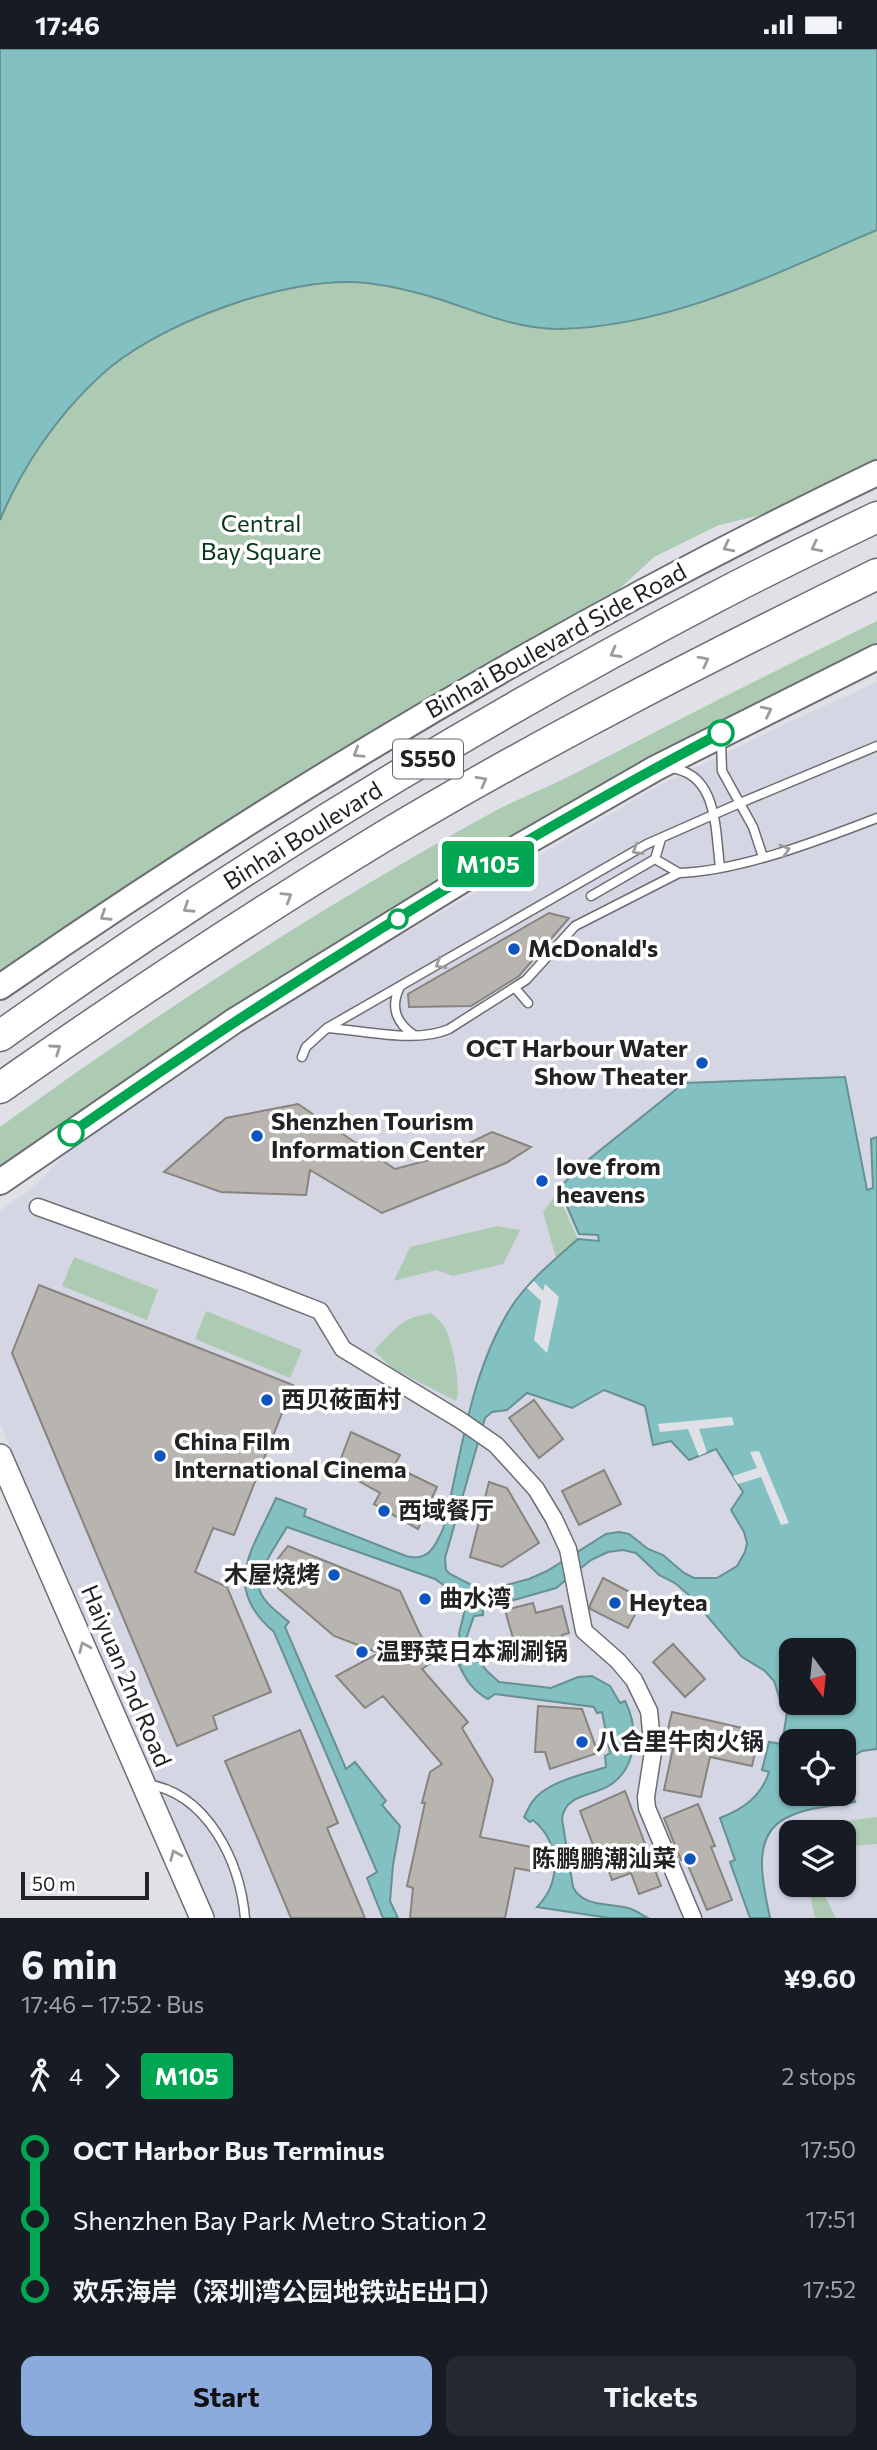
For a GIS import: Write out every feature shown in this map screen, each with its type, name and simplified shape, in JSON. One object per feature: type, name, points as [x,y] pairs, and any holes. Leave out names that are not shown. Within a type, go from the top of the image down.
[{"type":"highway","name":"Binhai Boulevard","points":[[0,1036],[101,965],[357,800],[536,696],[716,597],[877,516]]},
{"type":"highway","name":"Binhai Boulevard","points":[[0,1088],[120,1004],[383,837],[558,738],[725,649],[877,575]]},
{"type":"main road","name":"Binhai Boulevard Side Road","points":[[0,987],[211,845],[372,745],[555,639],[693,564],[877,474]]},
{"type":"main road","points":[[0,1182],[234,1021],[486,865],[721,733],[877,657]]},
{"type":"street","points":[[38,1207],[320,1311],[343,1349],[496,1445],[537,1489],[568,1549],[584,1632],[618,1661],[634,1680],[649,1711],[653,1752],[646,1797],[647,1808],[693,1918]]},
{"type":"street","name":"Haiyuan 2nd Road","points":[[0,1456],[202,1918]]},
{"type":"street","points":[[0,1493],[31,1525]]},
{"type":"lane","points":[[721,733],[722,771],[753,827],[763,857]]},
{"type":"lane","points":[[302,1058],[306,1047],[327,1028],[647,844],[877,746]]},
{"type":"lane","points":[[656,768],[681,770],[696,777],[707,794],[714,814],[720,867]]},
{"type":"lane","points":[[327,1028],[417,1037],[438,1034],[526,980],[575,926],[679,873],[763,857],[877,818]]},
{"type":"lane","points":[[591,896],[655,859],[661,839]]},
{"type":"lane","points":[[655,859],[679,873]]},
{"type":"lane","points":[[400,987],[395,996],[396,1014],[407,1030],[417,1037]]},
{"type":"lane","points":[[515,988],[528,1003]]},
{"type":"lane","points":[[144,1784],[162,1787],[186,1800],[195,1807],[224,1843],[238,1879],[245,1918]]},
{"type":"shaded area","points":[[877,682],[877,1918],[216,1918],[0,1424],[0,1211],[33,1188],[66,1153],[245,1031],[388,943],[660,785]]},
{"type":"green space","name":"Central Bay Square","points":[[877,230],[877,461],[766,514],[719,525],[654,557],[613,595],[0,977],[0,520],[42,443],[69,408],[99,377],[123,357],[188,322],[225,307],[300,286],[335,282],[367,283],[421,294],[530,327],[561,329],[603,326],[684,308],[723,295]]},
{"type":"green space","points":[[877,621],[877,644],[620,776],[432,883],[277,981],[0,1167],[0,1127],[177,1004],[360,888],[495,811]]},
{"type":"green space","points":[[557,1193],[578,1239],[556,1258],[543,1212]]},
{"type":"green space","points":[[497,1226],[520,1230],[503,1264],[453,1276],[436,1270],[394,1281],[410,1247]]},
{"type":"green space","points":[[74,1257],[158,1290],[147,1320],[62,1286]]},
{"type":"green space","points":[[206,1311],[302,1350],[290,1378],[195,1339]]},
{"type":"green space","points":[[431,1313],[443,1325],[450,1340],[457,1375],[456,1401],[392,1368],[374,1351],[405,1321]]},
{"type":"green space","points":[[877,1817],[877,1844],[856,1846],[856,1820],[853,1820]]},
{"type":"green space","points":[[811,1897],[825,1897],[836,1918],[815,1918]]},
{"type":"water","points":[[0,49],[877,49],[877,230],[723,295],[684,308],[603,326],[561,329],[530,327],[421,294],[367,283],[335,282],[300,286],[225,307],[154,339],[123,357],[99,377],[69,408],[42,443],[0,520]]},
{"type":"water","points":[[845,1077],[867,1190],[873,1188],[871,1139],[877,1137],[877,1749],[856,1754],[856,1729],[784,1729],[787,1715],[856,1715],[856,1638],[779,1638],[779,1697],[774,1681],[765,1671],[742,1657],[690,1596],[675,1583],[659,1575],[636,1553],[623,1550],[608,1552],[591,1560],[556,1588],[483,1609],[483,1615],[474,1616],[466,1639],[468,1646],[487,1671],[499,1682],[551,1688],[578,1677],[592,1676],[610,1686],[620,1703],[625,1701],[634,1733],[631,1755],[621,1775],[606,1787],[575,1799],[564,1810],[562,1819],[573,1887],[577,1893],[589,1901],[628,1908],[648,1918],[609,1918],[537,1907],[551,1886],[554,1874],[553,1851],[542,1829],[533,1820],[530,1822],[524,1817],[532,1802],[547,1789],[606,1767],[605,1756],[610,1753],[602,1712],[597,1713],[594,1707],[495,1694],[488,1699],[471,1685],[459,1665],[464,1661],[459,1634],[465,1609],[463,1599],[435,1579],[287,1527],[264,1565],[259,1588],[267,1603],[289,1622],[285,1627],[346,1769],[355,1762],[386,1801],[382,1805],[400,1826],[390,1901],[398,1918],[383,1918],[367,1878],[377,1872],[274,1632],[248,1599],[246,1567],[276,1498],[306,1509],[304,1516],[406,1556],[420,1557],[430,1551],[443,1529],[468,1416],[496,1334],[517,1299],[550,1263],[578,1239],[599,1241],[598,1235],[579,1234],[559,1188],[583,1164],[684,1083]],"holes":[[[604,1390],[645,1406],[653,1445],[671,1441],[689,1460],[716,1449],[743,1492],[731,1510],[747,1543],[737,1566],[717,1578],[694,1578],[629,1534],[619,1532],[606,1534],[547,1571],[529,1579],[483,1591],[446,1570],[445,1558],[485,1418],[492,1412],[507,1410],[527,1393],[572,1408]]]},
{"type":"water","points":[[769,1742],[779,1744],[779,1806],[827,1806],[802,1811],[779,1820],[774,1826],[767,1837],[762,1863],[770,1918],[750,1918],[730,1862],[735,1860],[720,1818],[744,1806],[766,1781],[769,1772],[762,1770]]},
{"type":"pier","points":[[534,1281],[543,1291],[545,1284],[559,1297],[547,1353],[534,1340],[541,1301],[527,1288]]},
{"type":"pier","points":[[732,1417],[734,1425],[699,1429],[707,1452],[699,1456],[688,1429],[660,1432],[658,1424]]},
{"type":"pier","points":[[759,1451],[789,1523],[781,1525],[761,1477],[738,1484],[733,1476],[757,1468],[750,1452]]},
{"type":"building","name":"McDonald's","points":[[549,913],[569,918],[519,976],[471,1006],[409,1007],[408,994]]},
{"type":"building","points":[[298,1104],[395,1169],[440,1157],[492,1132],[531,1147],[506,1163],[382,1213],[310,1170],[306,1195],[221,1192],[164,1172],[226,1118]]},
{"type":"building","name":"China Film International Cinema","points":[[39,1285],[293,1385],[234,1535],[213,1528],[195,1572],[227,1587],[271,1692],[213,1716],[217,1729],[177,1746],[12,1353]]},
{"type":"building","points":[[534,1400],[563,1439],[539,1458],[509,1418]]},
{"type":"building","points":[[351,1432],[400,1455],[394,1466],[437,1487],[418,1529],[374,1504],[380,1493],[337,1469]]},
{"type":"building","points":[[604,1470],[621,1504],[579,1525],[562,1491]]},
{"type":"building","points":[[489,1482],[507,1488],[539,1543],[502,1567],[470,1557]]},
{"type":"building","points":[[288,1546],[400,1591],[435,1660],[422,1669],[468,1722],[462,1728],[493,1780],[480,1837],[542,1849],[537,1872],[515,1868],[505,1918],[410,1918],[413,1888],[407,1886],[425,1803],[422,1803],[430,1772],[442,1764],[383,1696],[365,1708],[336,1676],[379,1653],[334,1636],[264,1576]]},
{"type":"building","name":"Heytea","points":[[603,1578],[643,1599],[628,1628],[590,1609]]},
{"type":"building","points":[[533,1603],[536,1613],[562,1606],[569,1633],[562,1635],[566,1650],[540,1657],[514,1642],[505,1610]]},
{"type":"building","points":[[673,1644],[705,1679],[685,1697],[653,1662]]},
{"type":"building","points":[[538,1706],[582,1709],[598,1753],[550,1769],[545,1752],[535,1752]]},
{"type":"building","points":[[672,1712],[760,1732],[752,1766],[710,1757],[701,1797],[664,1790],[673,1748],[664,1746]]},
{"type":"building","points":[[300,1730],[338,1823],[327,1828],[365,1918],[291,1918],[225,1761]]},
{"type":"building","points":[[625,1791],[661,1886],[639,1894],[631,1873],[612,1880],[600,1848],[595,1850],[580,1811]]},
{"type":"building","points":[[698,1804],[715,1846],[711,1847],[732,1900],[707,1910],[685,1858],[681,1860],[664,1818]]},
{"type":"bus line","name":"M105","points":[[71,1133],[234,1021],[386,926],[620,787],[721,733]]},
{"type":"place","name":"McDonald's","points":[[514,949]]},
{"type":"place","name":"OCT Harbour Water Show Theater","points":[[702,1063]]},
{"type":"place","name":"Shenzhen Tourism Information Center","points":[[257,1136]]},
{"type":"place","name":"love from heavens","points":[[542,1181]]},
{"type":"place","name":"西贝莜面村","points":[[267,1400]]},
{"type":"place","name":"China Film International Cinema","points":[[160,1456]]},
{"type":"place","name":"西域餐厅","points":[[384,1511]]},
{"type":"place","name":"木屋烧烤","points":[[334,1575]]},
{"type":"place","name":"曲水湾","points":[[425,1599]]},
{"type":"place","name":"Heytea","points":[[615,1603]]},
{"type":"place","name":"温野菜日本涮涮锅","points":[[362,1652]]},
{"type":"place","name":"八合里牛肉火锅","points":[[582,1742]]},
{"type":"place","name":"陈鹏鹏潮汕菜","points":[[690,1859]]}]
